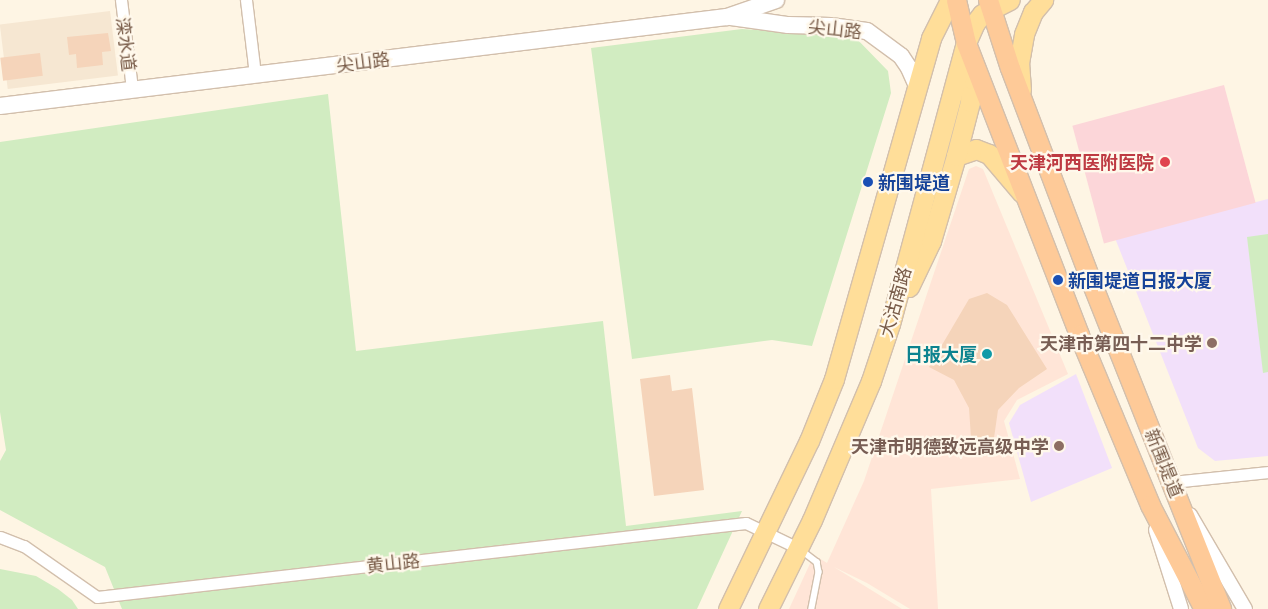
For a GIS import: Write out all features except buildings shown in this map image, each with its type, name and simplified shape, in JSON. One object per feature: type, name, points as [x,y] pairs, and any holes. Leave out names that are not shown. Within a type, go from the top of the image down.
[{"type":"highway","name":"新围堤道","points":[[956,0],[966,43],[1079,335],[1150,505],[1214,607]]},
{"type":"highway","name":"新围堤道","points":[[989,4],[1021,97],[1090,279],[1174,488],[1214,607]]},
{"type":"main road","name":"尖山路","points":[[0,106],[132,88],[727,17],[776,0]]},
{"type":"main road","points":[[728,609],[810,441],[834,380],[916,86],[931,38],[950,0]]},
{"type":"main road","name":"大沽南路","points":[[768,609],[845,446],[871,380],[890,324],[966,43],[975,23],[989,4],[1010,0]]},
{"type":"main road","points":[[1021,97],[1019,63],[1022,44],[1034,12],[1043,0]]},
{"type":"main road","name":"尖山路","points":[[727,17],[788,25],[867,30],[901,56],[910,68],[916,86]]},
{"type":"main road","points":[[890,324],[931,241],[956,156],[970,102],[971,79],[966,43]]},
{"type":"main road","points":[[956,156],[976,149],[989,154],[1027,199]]},
{"type":"street","name":"滦水道","points":[[121,0],[132,88]]},
{"type":"street","points":[[246,0],[255,74]]},
{"type":"street","points":[[1246,609],[1174,488],[1268,472]]},
{"type":"street","points":[[1150,505],[1182,609]]},
{"type":"street","name":"黄山路","points":[[97,597],[746,523],[798,548]]},
{"type":"street","points":[[0,537],[24,546],[97,597],[98,609]]},
{"type":"lane","points":[[798,548],[817,562],[819,572],[812,609]]},
{"type":"shaded area","points":[[110,11],[118,76],[8,89],[0,25]]},
{"type":"shaded area","name":"天津河西医附医院","points":[[1224,85],[1256,203],[1104,243],[1072,126]]},
{"type":"shaded area","points":[[976,166],[983,169],[1068,374],[1017,400],[1004,421],[1020,479],[931,489],[938,609],[910,609],[867,583],[834,567],[902,609],[789,609],[814,555],[827,563],[864,481],[969,169]]},
{"type":"shaded area","name":"天津市第四十二中学","points":[[1268,199],[1268,456],[1215,461],[1198,448],[1115,238]]},
{"type":"shaded area","name":"天津市明德致远高级中学","points":[[1076,374],[1112,468],[1031,502],[1009,423],[1020,405]]},
{"type":"green space","points":[[742,29],[854,36],[888,71],[891,93],[812,346],[772,340],[632,359],[591,48]]},
{"type":"green space","points":[[328,94],[356,351],[603,321],[626,526],[742,511],[697,609],[122,609],[105,567],[0,510],[0,461],[6,450],[0,412],[0,142]]},
{"type":"green space","points":[[1268,234],[1268,372],[1263,373],[1247,237]]},
{"type":"green space","points":[[0,569],[36,576],[72,600],[78,609],[0,609]]},
{"type":"place","name":"天津河西医附医院","points":[[1165,162]]},
{"type":"place","name":"新围堤道","points":[[868,182]]},
{"type":"place","name":"新围堤道日报大厦","points":[[1058,280]]},
{"type":"place","name":"天津市第四十二中学","points":[[1212,343]]},
{"type":"place","name":"日报大厦","points":[[987,354]]},
{"type":"place","name":"天津市明德致远高级中学","points":[[1059,446]]}]
